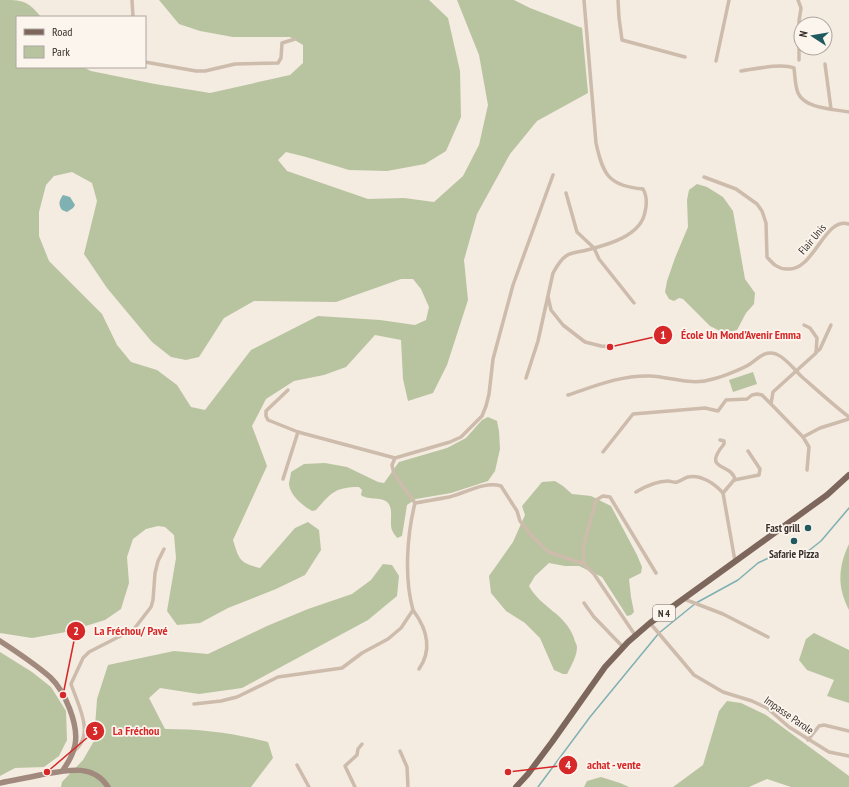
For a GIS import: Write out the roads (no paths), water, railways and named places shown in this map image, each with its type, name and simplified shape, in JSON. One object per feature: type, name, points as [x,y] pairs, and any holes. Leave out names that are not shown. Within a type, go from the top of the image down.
[{"type":"main road","name":"N 4","points":[[516,787],[528,774],[552,742],[599,675],[635,635],[827,495],[849,475]]},
{"type":"street","points":[[132,0],[132,16]]},
{"type":"street","points":[[526,378],[538,341],[553,273],[561,260],[572,253],[594,248],[626,236],[640,226],[644,217],[646,195],[643,189],[629,187],[612,181],[605,172],[600,160],[594,125],[584,0]]},
{"type":"street","points":[[618,0],[622,40],[685,56]]},
{"type":"street","points":[[716,61],[729,0]]},
{"type":"street","points":[[798,0],[801,8],[799,21],[799,60]]},
{"type":"street","points":[[146,62],[196,71],[205,71],[235,64],[278,63],[281,58],[282,43],[295,38]]},
{"type":"street","points":[[825,64],[831,109]]},
{"type":"street","points":[[741,72],[777,67],[794,68],[798,92],[803,101],[809,104],[849,112]]},
{"type":"street","points":[[288,390],[266,411],[266,416],[268,420],[298,432],[395,458],[450,442],[461,437],[482,416],[486,406],[493,360],[513,285],[553,175]]},
{"type":"street","name":"Flair Unis","points":[[704,177],[736,189],[757,204],[762,211],[766,223],[767,257],[777,267],[782,269],[792,270],[801,266],[813,253],[823,238],[835,227],[845,222],[849,224]]},
{"type":"street","points":[[566,193],[577,232],[594,248],[599,259],[634,303]]},
{"type":"street","points":[[548,296],[551,310],[563,325],[585,342],[611,348]]},
{"type":"street","points":[[804,325],[810,328],[817,338],[816,353]]},
{"type":"street","points":[[771,404],[773,392],[820,350],[831,325]]},
{"type":"street","points":[[568,395],[631,376],[659,376],[691,382],[712,380],[749,365],[759,356],[768,353],[776,354],[790,363],[796,371],[830,403],[849,418]]},
{"type":"street","points":[[603,452],[633,414],[705,408],[718,411],[726,400],[747,399],[752,395],[757,394],[762,395],[803,437],[809,447],[807,470]]},
{"type":"street","points":[[803,437],[820,428],[849,418]]},
{"type":"street","points":[[282,479],[298,432]]},
{"type":"street","points":[[720,440],[724,441],[724,444],[716,455],[716,463],[732,472],[735,480]]},
{"type":"street","points":[[723,493],[735,480],[756,476],[760,473],[760,469],[748,451]]},
{"type":"street","points":[[395,458],[392,465],[394,474],[415,503],[409,538],[408,574],[413,610],[422,624],[427,644],[426,658],[419,669]]},
{"type":"street","points":[[636,492],[649,484],[664,481],[678,482],[693,476],[717,486],[723,493],[735,562]]},
{"type":"street","points":[[415,503],[450,496],[482,486],[497,484],[501,486],[517,511],[520,521],[531,535],[549,552],[584,564],[594,574],[635,635]]},
{"type":"street","points":[[584,564],[583,548],[596,500],[603,496],[610,496],[656,573]]},
{"type":"street","points":[[72,752],[79,748],[83,738],[84,720],[71,682],[76,676],[83,658],[89,652],[134,630],[151,607],[155,573],[158,561],[164,549]]},
{"type":"street","points":[[684,598],[723,614],[768,637]]},
{"type":"street","points":[[584,603],[594,617],[623,647]]},
{"type":"street","points":[[194,704],[221,701],[237,697],[278,677],[342,668],[401,628],[413,610]]},
{"type":"street","name":"Impasse Parole","points":[[650,623],[694,676],[723,692],[752,701],[767,708],[789,727],[829,752],[849,756]]},
{"type":"street","points":[[0,641],[51,678],[66,699],[75,726],[76,738],[75,747],[63,770]]},
{"type":"street","points":[[808,740],[819,726],[824,725],[849,731]]},
{"type":"street","points":[[355,787],[345,766],[357,755],[358,749],[362,744]]},
{"type":"street","points":[[400,751],[407,767],[408,787]]},
{"type":"street","points":[[297,765],[309,787]]},
{"type":"street","points":[[0,783],[63,770],[77,770],[93,773],[103,780],[108,787]]},
{"type":"water","points":[[63,195],[70,197],[75,205],[67,212],[62,210],[60,206],[60,201]]},
{"type":"waterway","points":[[538,787],[590,717],[659,633],[696,603],[738,580],[758,563],[783,551],[798,553],[807,552],[821,541],[849,508]]},
{"type":"place","name":"École Un Mond'Avenir Emma","points":[[610,347]]},
{"type":"place","name":"Fast grill","points":[[808,528]]},
{"type":"place","name":"Safarie Pizza","points":[[794,541]]},
{"type":"place","name":"La Fréchou/ Pavé","points":[[63,695]]},
{"type":"place","name":"La Fréchou","points":[[47,772]]},
{"type":"place","name":"achat - vente","points":[[508,772]]}]
